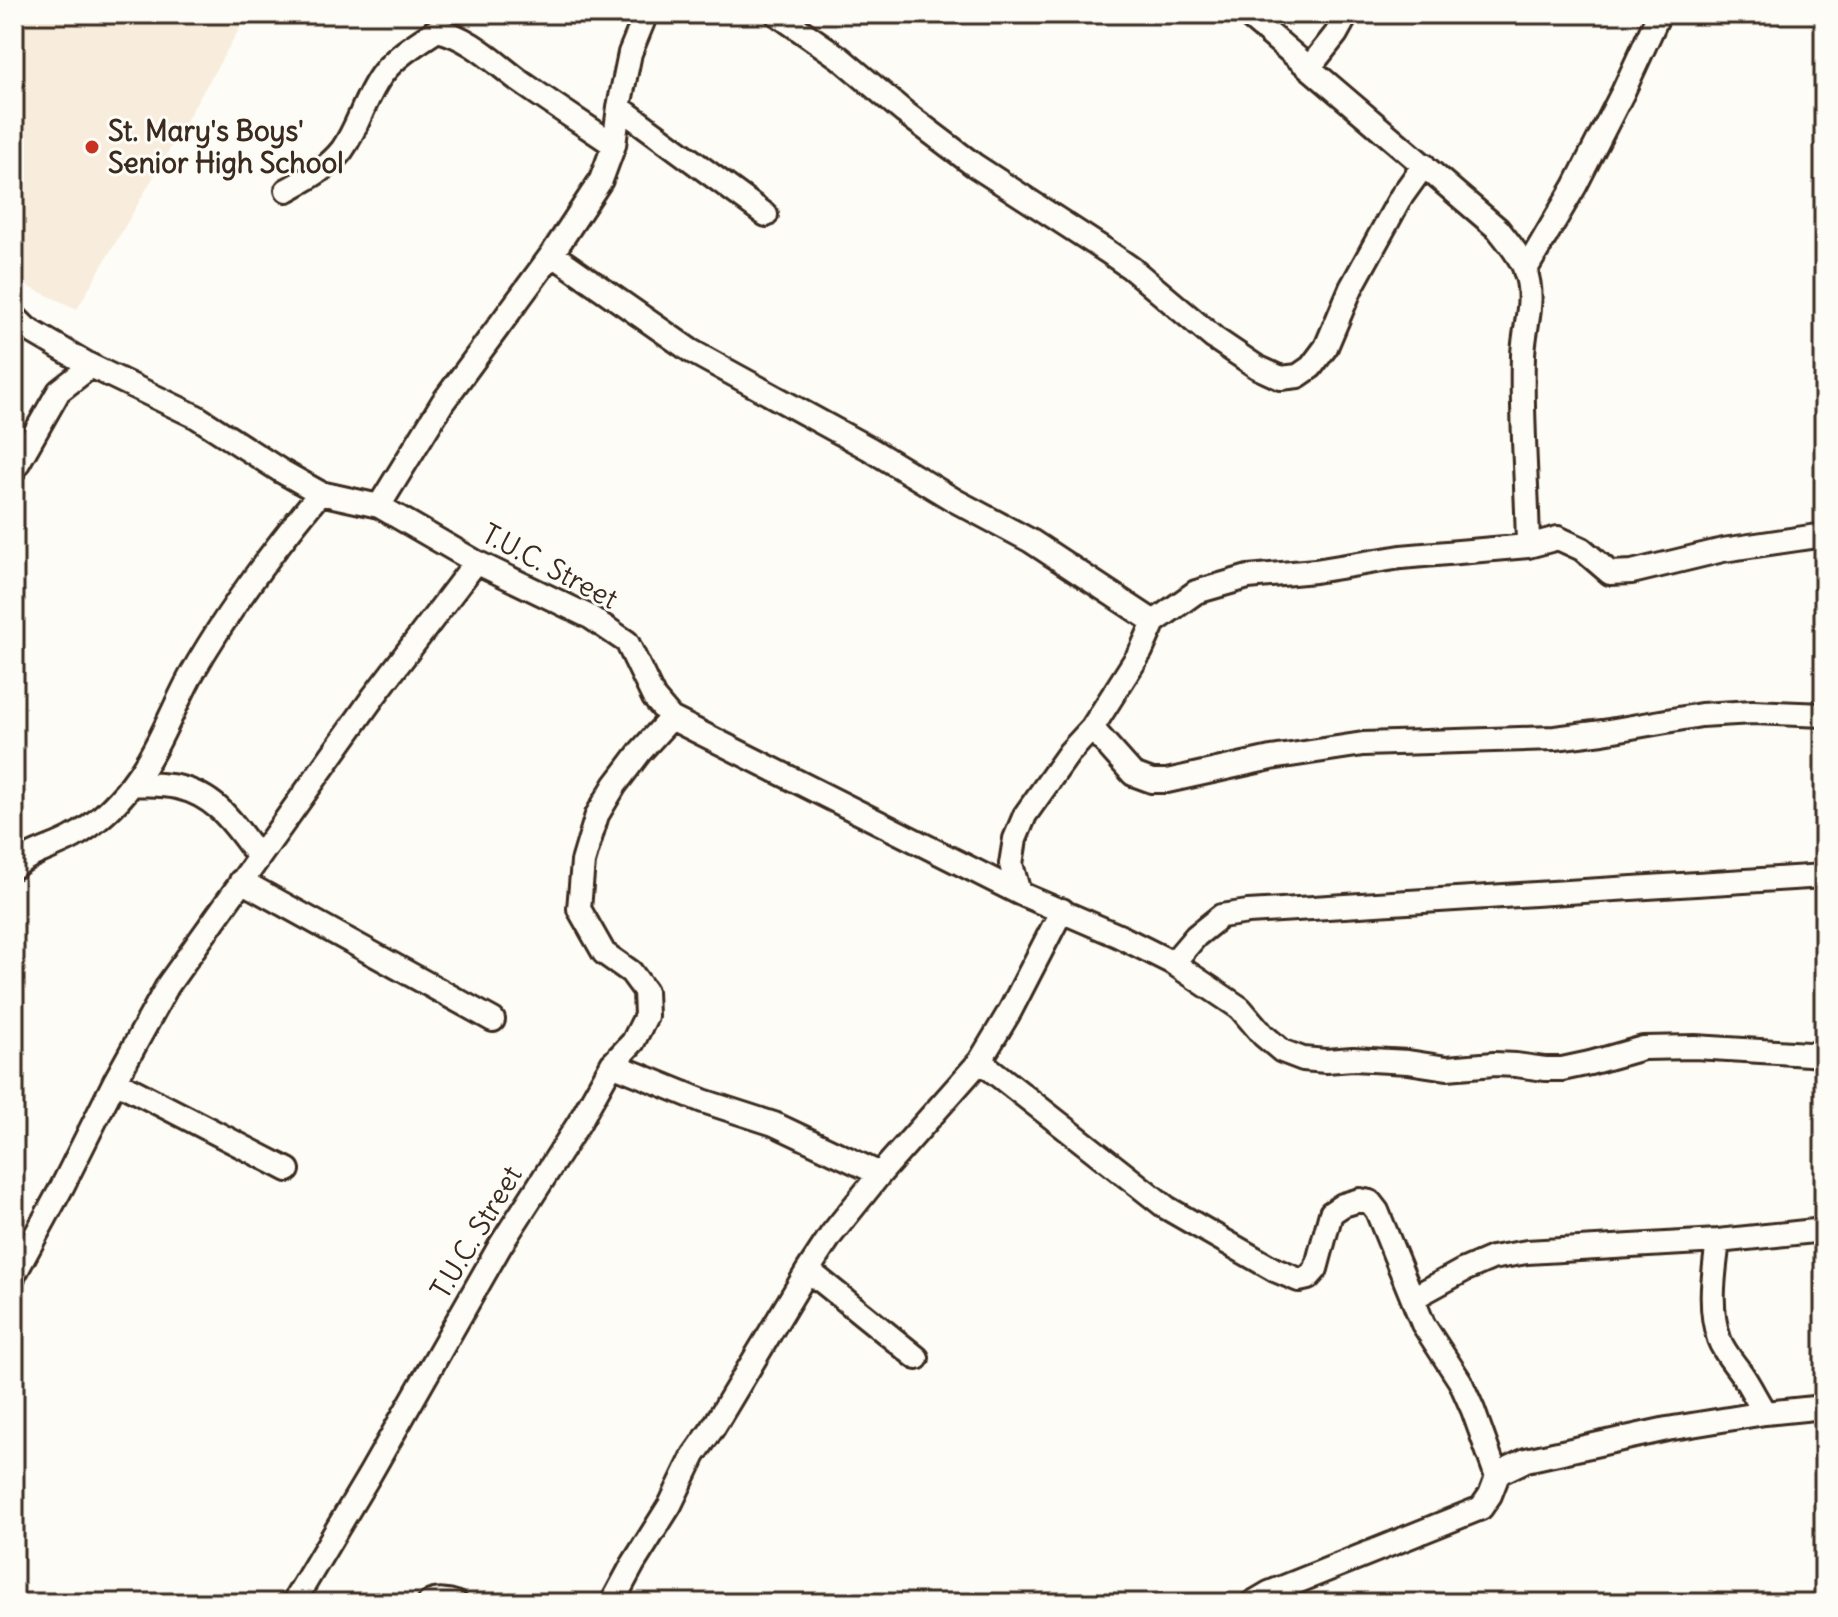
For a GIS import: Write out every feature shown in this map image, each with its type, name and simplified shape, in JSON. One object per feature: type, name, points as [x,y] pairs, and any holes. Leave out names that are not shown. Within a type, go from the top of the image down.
[{"type":"street","points":[[379,506],[443,402],[552,254],[601,180],[614,145],[630,53],[646,14]]},
{"type":"street","points":[[777,14],[840,58],[974,165],[1131,268],[1214,338],[1257,367],[1281,378],[1298,376],[1311,367],[1326,347],[1372,247],[1424,165]]},
{"type":"street","points":[[1246,14],[1498,229],[1514,250],[1525,271],[1530,312],[1523,351],[1528,546]]},
{"type":"street","points":[[1309,68],[1336,34],[1347,14]]},
{"type":"street","points":[[1525,271],[1575,186],[1659,14]]},
{"type":"street","points":[[287,190],[319,172],[342,150],[369,94],[385,70],[437,30],[453,33],[472,45],[614,145]]},
{"type":"street","points":[[619,107],[766,215]]},
{"type":"street","points":[[552,254],[691,351],[1031,541],[1154,622]]},
{"type":"street","name":"T.U.C. Street","points":[[14,316],[26,328],[91,366],[197,417],[320,493],[379,506],[476,562],[590,617],[627,642],[654,698],[671,718],[640,752],[597,815],[583,862],[579,909],[604,953],[631,972],[645,991],[646,1016],[633,1042],[612,1064],[579,1123],[500,1246],[293,1603]]},
{"type":"street","points":[[15,467],[59,391],[91,366]]},
{"type":"street","points":[[14,867],[74,837],[101,817],[132,784],[227,616],[271,552],[320,493]]},
{"type":"street","points":[[1019,893],[1011,864],[1015,839],[1025,815],[1069,753],[1092,728],[1141,651],[1154,622],[1196,592],[1248,577],[1315,571],[1401,557],[1528,546],[1558,538],[1582,549],[1610,573],[1632,572],[1723,550],[1824,535]]},
{"type":"street","points":[[14,1275],[168,985],[374,696],[476,562]]},
{"type":"street","points":[[1092,728],[1133,774],[1152,781],[1167,781],[1271,758],[1363,744],[1555,738],[1701,715],[1753,712],[1824,715]]},
{"type":"street","points":[[671,718],[1019,893],[1173,963],[1240,1008],[1263,1035],[1282,1051],[1303,1059],[1408,1062],[1447,1068],[1494,1064],[1562,1069],[1643,1048],[1695,1047],[1824,1055]]},
{"type":"street","points":[[132,784],[176,787],[198,794],[225,812],[258,856]]},
{"type":"street","points":[[1173,963],[1196,936],[1221,916],[1248,912],[1824,876]]},
{"type":"street","points":[[241,881],[493,1020]]},
{"type":"street","points":[[612,1603],[670,1505],[694,1455],[808,1270],[831,1235],[880,1174],[980,1061],[1010,1011],[1062,910]]},
{"type":"street","points":[[980,1061],[1167,1208],[1275,1270],[1299,1280],[1308,1278],[1316,1269],[1331,1213],[1360,1200],[1370,1202],[1377,1211],[1423,1324],[1460,1381],[1497,1477]]},
{"type":"street","points":[[612,1064],[703,1101],[774,1124],[880,1174]]},
{"type":"street","points":[[115,1081],[288,1170]]},
{"type":"street","points":[[1413,1298],[1492,1258],[1527,1252],[1718,1241],[1824,1230]]},
{"type":"street","points":[[1718,1241],[1712,1281],[1719,1339],[1765,1413]]},
{"type":"street","points":[[808,1270],[917,1358]]},
{"type":"street","points":[[1252,1603],[1269,1593],[1481,1508],[1497,1477],[1505,1469],[1526,1460],[1667,1429],[1824,1407]]},
{"type":"street","points":[[429,1603],[449,1600],[456,1603]]},
{"type":"shaded area","name":"St. Mary's Boys' Senior High School","points":[[14,14],[248,14],[77,309],[14,280]]},
{"type":"place","name":"St. Mary's Boys' Senior High School","points":[[92,147]]}]
